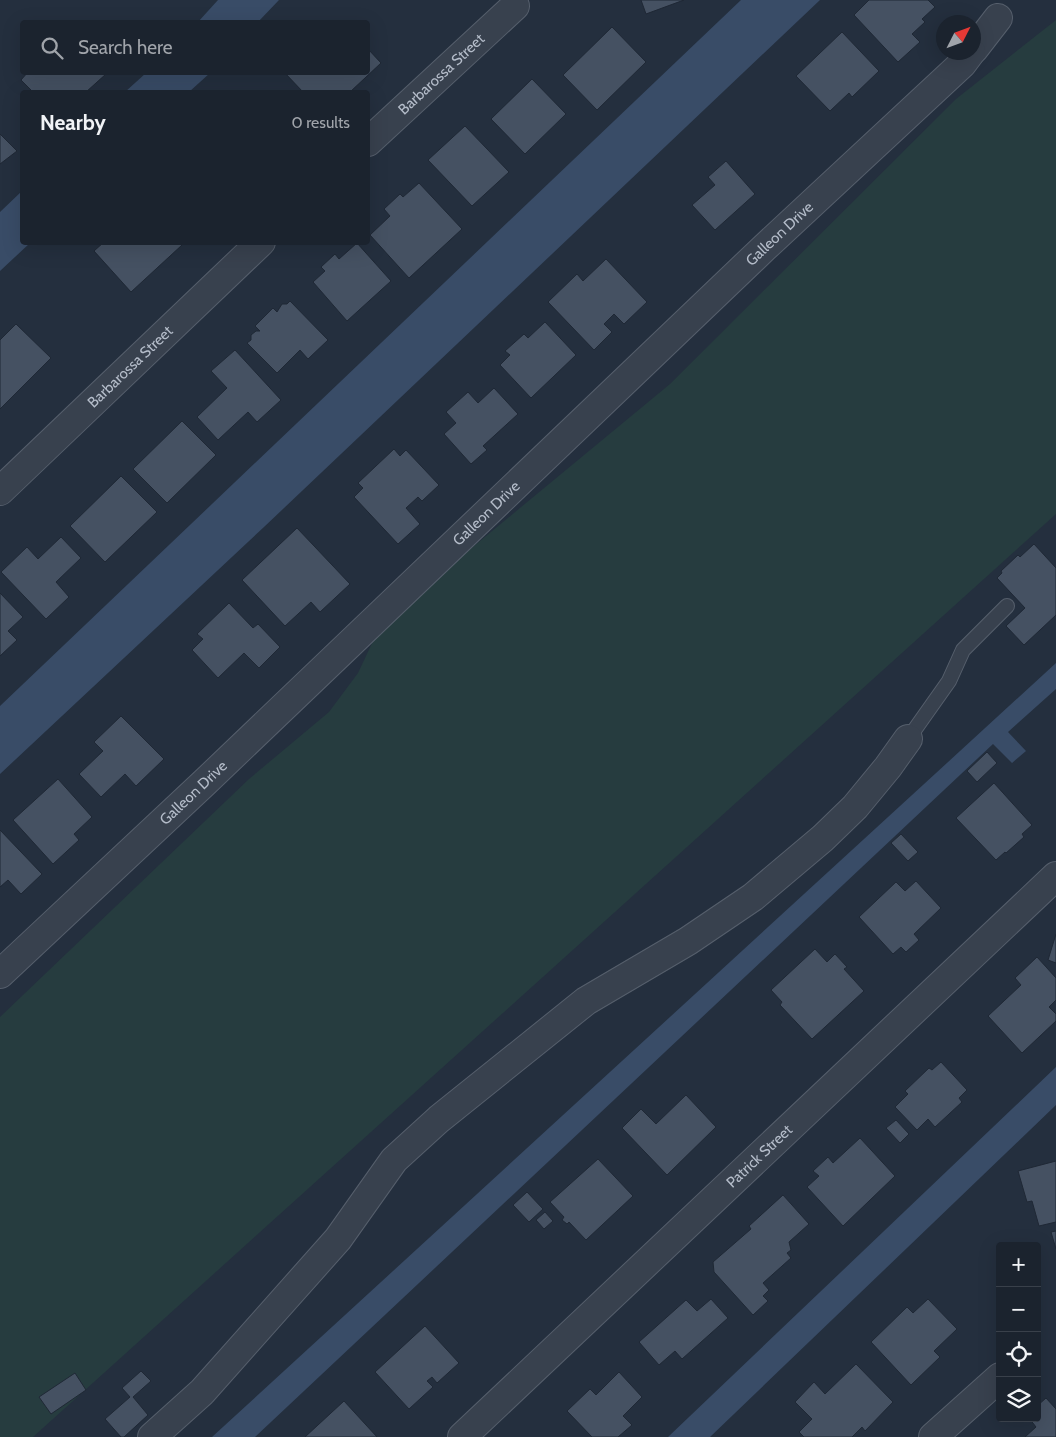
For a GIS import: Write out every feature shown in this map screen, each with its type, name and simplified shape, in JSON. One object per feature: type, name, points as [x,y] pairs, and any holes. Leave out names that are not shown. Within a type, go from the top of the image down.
[{"type":"street","name":"Barbarossa Street","points":[[370,140],[515,6]]},
{"type":"street","points":[[981,40],[998,18]]},
{"type":"street","name":"Galleon Drive","points":[[0,974],[965,60]]},
{"type":"street","name":"Barbarossa Street","points":[[0,491],[258,245]]},
{"type":"street","points":[[152,1437],[202,1392],[338,1239],[394,1160],[439,1119],[586,1001],[688,941],[753,897],[823,838],[855,807],[908,739]]},
{"type":"street","name":"Patrick Street","points":[[462,1437],[1056,876]]},
{"type":"street","points":[[933,1437],[996,1381]]},
{"type":"lane","points":[[908,739],[949,681],[963,650],[1007,606]]},
{"type":"green space","points":[[1056,20],[1056,514],[33,1437],[0,1437],[0,1017],[249,779],[329,712],[358,673],[382,622],[670,384],[956,99]]},
{"type":"water","points":[[218,0],[279,0],[260,20],[200,20]]},
{"type":"water","points":[[741,0],[820,0],[264,527],[0,774],[0,706]]},
{"type":"water","points":[[144,75],[208,75],[191,90],[127,90]]},
{"type":"water","points":[[20,193],[20,245],[28,245],[0,271],[0,212]]},
{"type":"water","points":[[1056,663],[1056,689],[1008,732],[1026,751],[1012,763],[993,744],[255,1437],[212,1437]]},
{"type":"water","points":[[1056,1067],[1056,1105],[710,1437],[668,1437]]},
{"type":"building","points":[[641,0],[684,0],[646,14]]},
{"type":"building","points":[[869,0],[928,0],[935,7],[922,19],[925,22],[912,34],[920,42],[898,62],[854,15]]},
{"type":"building","points":[[612,27],[646,62],[597,110],[563,75]]},
{"type":"building","points":[[842,32],[879,71],[852,97],[849,93],[830,111],[796,76]]},
{"type":"building","points":[[370,51],[381,63],[370,73]]},
{"type":"building","points":[[25,75],[105,75],[88,90],[31,90],[21,80]]},
{"type":"building","points":[[287,75],[368,75],[352,90],[301,90]]},
{"type":"building","points":[[532,79],[566,114],[525,154],[491,119]]},
{"type":"building","points":[[465,126],[509,172],[472,206],[428,160]]},
{"type":"building","points":[[0,134],[17,151],[0,164]]},
{"type":"building","points":[[726,161],[755,194],[715,230],[692,205],[715,185],[708,177]]},
{"type":"building","points":[[419,183],[462,229],[409,278],[370,235],[390,216],[384,209],[400,194],[403,197]]},
{"type":"building","points":[[101,245],[182,245],[131,292],[94,251]]},
{"type":"building","points":[[355,245],[359,245],[391,281],[347,321],[313,282],[325,271],[321,267],[335,254],[339,259]]},
{"type":"building","points":[[606,259],[647,302],[624,324],[614,314],[604,324],[612,332],[594,350],[548,302],[577,274],[583,281]]},
{"type":"building","points":[[290,301],[328,340],[308,359],[300,350],[277,373],[247,343],[251,340],[251,335],[256,331],[260,331],[255,326],[273,308],[277,312],[282,304],[287,304]]},
{"type":"building","points":[[545,322],[576,355],[531,398],[500,365],[510,355],[505,351],[524,334],[528,338]]},
{"type":"building","points":[[16,324],[51,358],[0,409],[0,340]]},
{"type":"building","points":[[235,350],[281,400],[257,422],[248,412],[218,440],[197,417],[227,388],[211,371]]},
{"type":"building","points":[[494,388],[518,414],[483,446],[487,450],[471,464],[444,434],[456,423],[446,412],[468,392],[478,403]]},
{"type":"building","points":[[182,421],[216,455],[167,503],[133,469]]},
{"type":"building","points":[[394,449],[400,456],[406,450],[439,485],[422,501],[418,497],[406,508],[420,524],[398,544],[354,497],[363,488],[358,483]]},
{"type":"building","points":[[121,476],[157,512],[105,562],[70,526]]},
{"type":"building","points":[[297,528],[350,584],[320,612],[311,602],[285,626],[242,580]]},
{"type":"building","points":[[61,537],[81,558],[56,582],[69,597],[46,619],[1,572],[27,547],[38,559]]},
{"type":"building","points":[[1034,544],[1056,568],[1056,615],[1024,645],[1006,626],[1025,608],[997,578],[1002,573],[1001,571],[1018,555],[1020,557]]},
{"type":"building","points":[[0,593],[23,617],[8,631],[17,640],[0,656]]},
{"type":"building","points":[[229,603],[253,628],[258,624],[280,647],[259,668],[244,653],[218,678],[192,650],[203,639],[197,634]]},
{"type":"building","points":[[121,716],[164,759],[136,786],[125,774],[101,797],[79,774],[103,751],[94,742]]},
{"type":"building","points":[[987,752],[997,763],[977,782],[967,771]]},
{"type":"building","points":[[58,779],[92,817],[74,834],[79,840],[53,864],[13,820]]},
{"type":"building","points":[[994,783],[1032,825],[1022,834],[1024,837],[996,860],[956,818]]},
{"type":"building","points":[[0,830],[42,874],[21,894],[8,880],[0,887]]},
{"type":"building","points":[[901,834],[918,852],[908,861],[891,843]]},
{"type":"building","points":[[916,881],[941,908],[914,934],[919,940],[906,952],[901,947],[893,954],[859,917],[896,882],[905,891]]},
{"type":"building","points":[[1056,934],[1056,963],[1048,960]]},
{"type":"building","points":[[815,949],[827,962],[835,954],[847,967],[844,969],[864,991],[812,1039],[780,1005],[782,1002],[771,990]]},
{"type":"building","points":[[1037,957],[1056,978],[1056,1000],[1049,1007],[1056,1014],[1056,1021],[1022,1053],[988,1016],[1021,985],[1015,978]]},
{"type":"building","points":[[941,1062],[967,1090],[959,1098],[962,1102],[935,1127],[928,1119],[917,1130],[895,1107],[908,1094],[905,1091],[929,1068],[932,1070]]},
{"type":"building","points":[[686,1095],[716,1127],[667,1175],[622,1128],[641,1109],[656,1124]]},
{"type":"building","points":[[896,1120],[909,1134],[900,1143],[886,1128]]},
{"type":"building","points":[[860,1138],[895,1176],[843,1226],[807,1187],[819,1176],[813,1171],[828,1157],[833,1163]]},
{"type":"building","points":[[598,1159],[633,1196],[586,1240],[569,1222],[567,1224],[562,1220],[564,1217],[550,1202]]},
{"type":"building","points":[[1056,1161],[1056,1222],[1039,1226],[1032,1201],[1027,1202],[1018,1171]]},
{"type":"building","points":[[527,1192],[543,1209],[529,1222],[513,1205]]},
{"type":"building","points":[[783,1195],[809,1224],[789,1242],[791,1250],[787,1253],[791,1258],[763,1283],[769,1290],[763,1296],[768,1301],[753,1315],[714,1272],[713,1262],[751,1229],[749,1226]]},
{"type":"building","points":[[545,1212],[553,1221],[544,1229],[536,1220]]},
{"type":"building","points":[[1056,1231],[1056,1249],[1051,1232]]},
{"type":"building","points":[[711,1299],[728,1318],[682,1359],[675,1351],[659,1365],[639,1342],[686,1300],[697,1311]]},
{"type":"building","points":[[928,1299],[957,1329],[934,1351],[940,1357],[911,1385],[871,1342],[907,1307],[913,1313]]},
{"type":"building","points":[[425,1326],[459,1363],[437,1383],[432,1377],[427,1381],[433,1387],[409,1409],[375,1372]]},
{"type":"building","points":[[856,1364],[893,1402],[865,1431],[862,1427],[852,1437],[804,1437],[799,1432],[812,1419],[795,1402],[814,1382],[825,1394]]},
{"type":"building","points":[[141,1371],[151,1381],[133,1397],[148,1415],[124,1437],[121,1437],[105,1419],[130,1397],[122,1388]]},
{"type":"building","points":[[619,1372],[642,1397],[623,1416],[632,1425],[618,1437],[592,1437],[567,1411],[590,1389],[596,1395]]},
{"type":"building","points":[[75,1373],[86,1390],[51,1414],[39,1397]]},
{"type":"building","points":[[1046,1398],[1056,1409],[1056,1437],[1025,1437],[1036,1427],[1032,1422],[1041,1422],[1041,1402]]},
{"type":"building","points":[[344,1401],[377,1437],[305,1437]]}]
